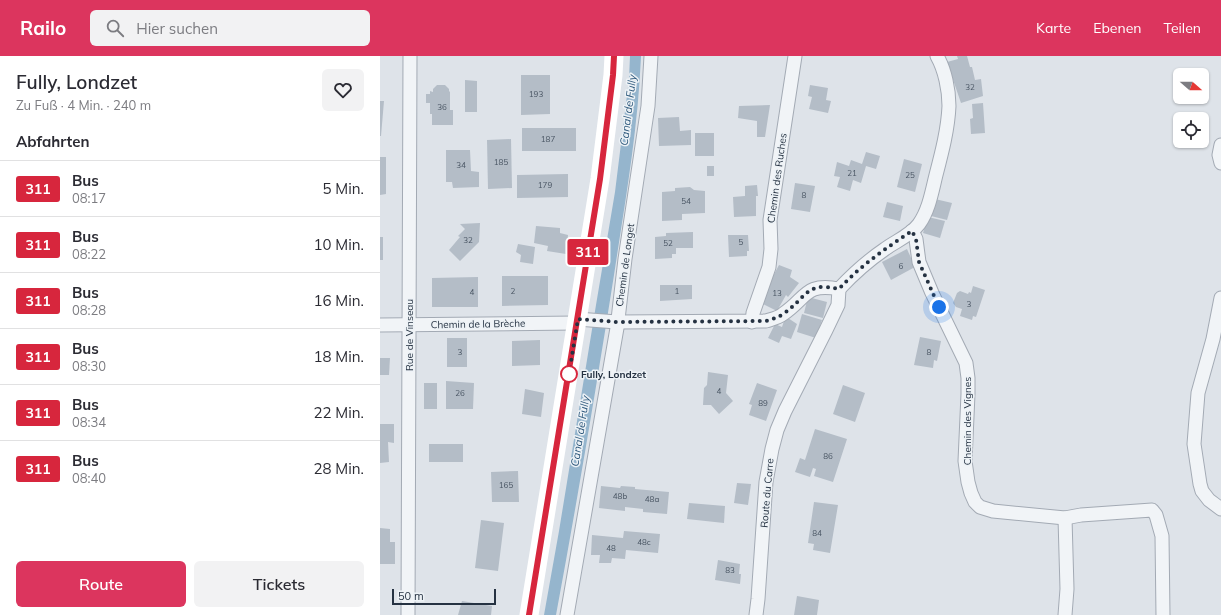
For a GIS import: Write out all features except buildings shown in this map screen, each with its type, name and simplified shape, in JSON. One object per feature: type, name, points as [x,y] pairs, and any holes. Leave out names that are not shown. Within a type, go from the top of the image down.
[{"type":"main road","points":[[529,615],[581,321],[613,75],[614,56]]},
{"type":"street","name":"Rue de Vinseau","points":[[408,615],[410,56]]},
{"type":"street","name":"Chemin de Longet","points":[[567,615],[613,321],[625,259],[648,106],[650,56]]},
{"type":"street","name":"Chemin des Ruches","points":[[752,322],[753,313],[769,267],[771,249],[770,220],[795,56]]},
{"type":"street","points":[[839,289],[848,279],[884,250],[912,231],[919,224],[931,194],[947,127],[949,105],[947,83],[937,56]]},
{"type":"street","points":[[1221,145],[1221,163]]},
{"type":"street","name":"Chemin des Vignes","points":[[912,231],[916,239],[919,262],[932,293],[966,363],[968,378],[965,460],[968,482],[975,502],[980,508],[993,512],[1064,518],[1152,510],[1158,522],[1162,536],[1163,615]]},
{"type":"street","name":"Chemin de la Brèche","points":[[380,325],[581,321],[766,321],[783,314],[808,292],[816,288],[824,286],[839,289]]},
{"type":"street","name":"Route du Carre","points":[[756,615],[766,482],[772,449],[777,430],[785,410],[838,305],[839,289]]},
{"type":"street","points":[[1221,298],[1213,339],[1198,393],[1194,444],[1202,491],[1209,500],[1221,509]]},
{"type":"street","points":[[1064,518],[1067,589],[1065,615]]},
{"type":"water","name":"Canal de Fully","points":[[630,56],[641,56],[637,111],[607,318],[556,615],[544,615],[615,192],[629,79]]},
{"type":"bus line","name":"311","points":[[529,615],[600,179],[614,56]]},
{"type":"place","name":"Fully, Londzet","points":[[569,374]]},
{"type":"route","points":[[569,374],[578,319],[617,322],[766,321],[783,314],[808,292],[816,288],[824,286],[839,289],[848,279],[884,250],[912,231],[916,239],[919,262],[939,307]]}]
